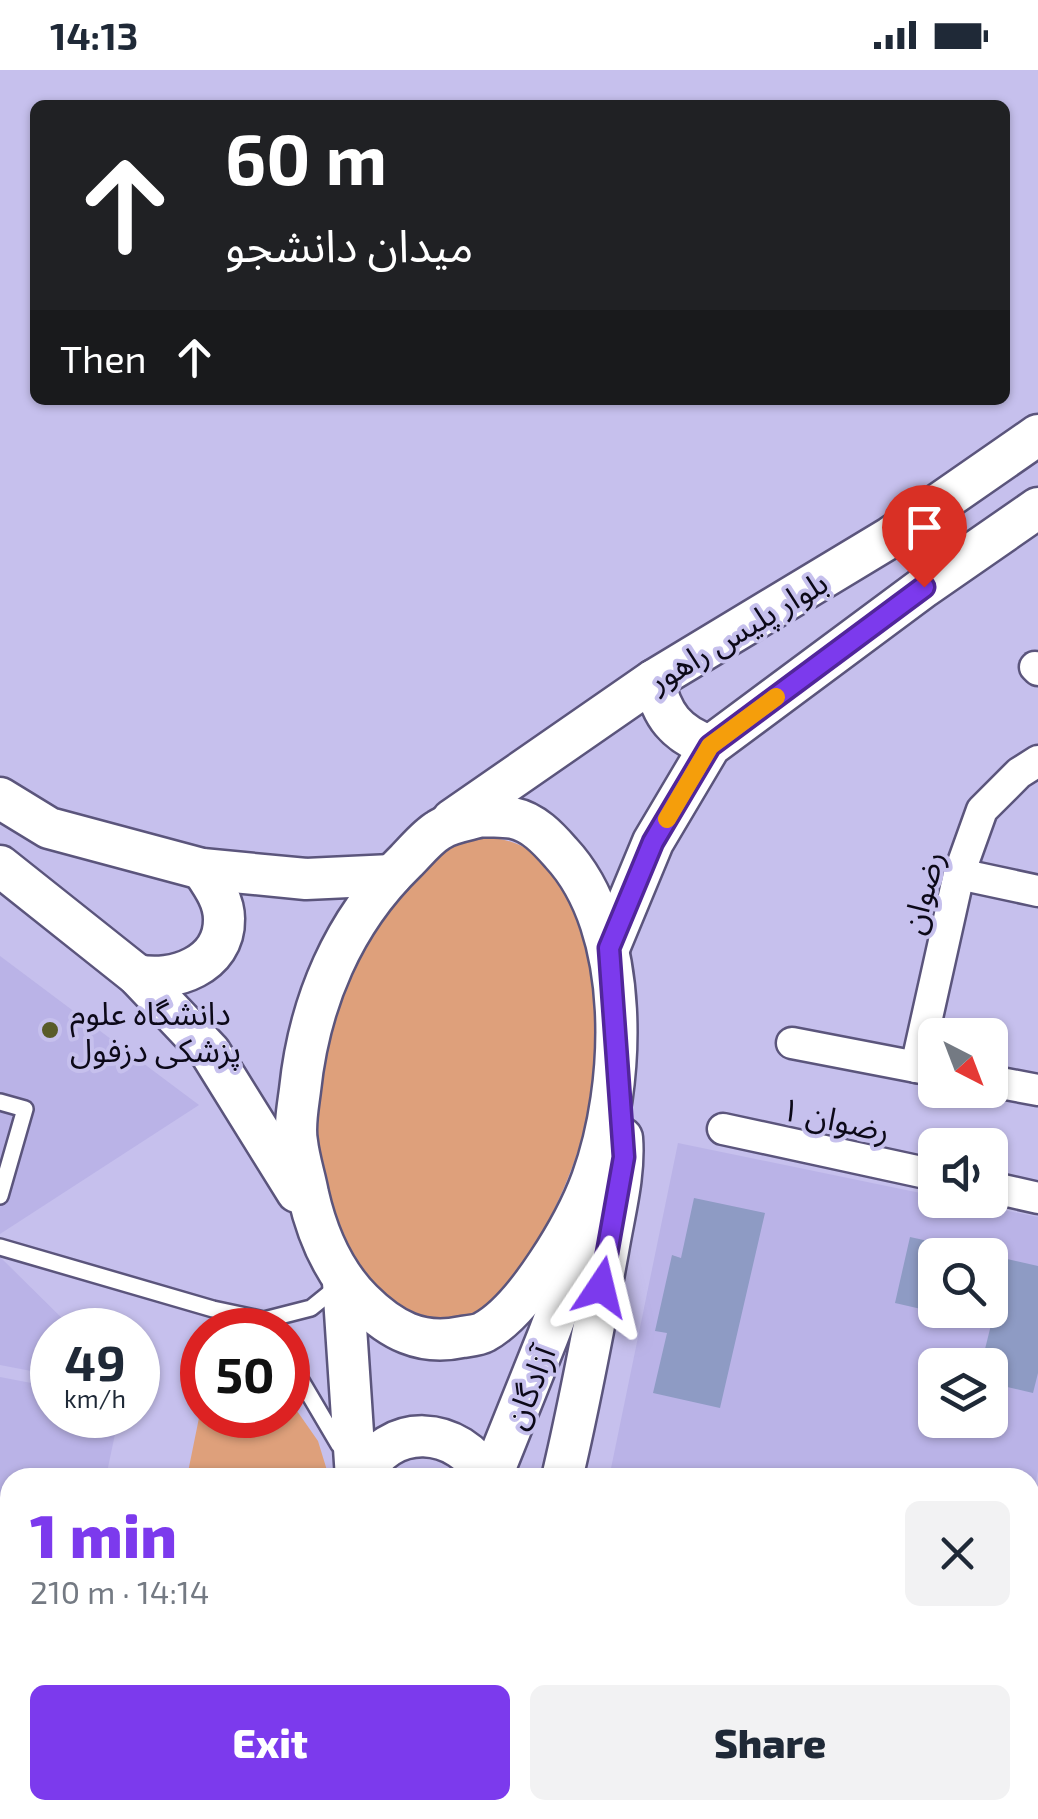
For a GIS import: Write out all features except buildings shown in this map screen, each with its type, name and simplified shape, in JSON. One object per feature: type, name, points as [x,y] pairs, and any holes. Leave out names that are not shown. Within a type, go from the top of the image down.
[{"type":"main road","name":"بلوار پلیس راهور","points":[[315,1224],[296,1139],[304,1050],[332,963],[392,875],[440,829],[654,680],[891,537],[1038,436]]},
{"type":"main road","name":"بلوار پلیس راهور","points":[[609,948],[653,842],[710,746],[924,587],[1038,508]]},
{"type":"main road","points":[[654,680],[658,703],[670,723],[688,738],[710,746]]},
{"type":"main road","points":[[0,798],[49,828],[202,869],[306,879],[392,875]]},
{"type":"main road","points":[[440,829],[482,816],[515,818],[544,834],[568,860],[591,896],[609,948],[624,1157],[582,1392],[564,1468]]},
{"type":"main road","points":[[0,866],[136,975],[210,1052],[315,1224],[343,1282],[378,1317],[408,1334],[438,1342],[484,1332],[523,1299],[556,1250],[592,1180],[607,1122],[615,1058]]},
{"type":"main road","points":[[136,975],[156,979],[185,973],[204,960],[220,940],[224,920],[220,902],[202,869]]},
{"type":"main road","name":"آزادگان","points":[[494,1468],[580,1251],[592,1180]]},
{"type":"main road","points":[[343,1282],[356,1468]]},
{"type":"main road","points":[[365,1468],[381,1451],[400,1440],[422,1436],[443,1438],[463,1447],[484,1468]]},
{"type":"street","name":"رضوان","points":[[935,1018],[959,874],[982,810],[1019,773],[1038,761]]},
{"type":"street","points":[[959,874],[1038,891]]},
{"type":"street","points":[[792,1043],[918,1067]]},
{"type":"street","points":[[1008,1084],[1038,1090]]},
{"type":"street","name":"رضوان ۱","points":[[722,1129],[918,1171]]},
{"type":"street","points":[[1008,1191],[1038,1198]]},
{"type":"lane","points":[[0,1102],[24,1109],[0,1196]]},
{"type":"lane","points":[[0,1247],[210,1308]]},
{"type":"lane","points":[[310,1308],[343,1282]]},
{"type":"lane","points":[[310,1394],[352,1468]]},
{"type":"shaded area","points":[[485,837],[511,842],[531,852],[547,867],[575,914],[585,941],[595,1000],[591,1089],[582,1139],[572,1167],[528,1257],[491,1302],[457,1318],[432,1318],[408,1310],[386,1295],[351,1252],[335,1213],[324,1169],[318,1119],[331,1034],[365,949],[400,898],[442,854],[457,844]]},
{"type":"shaded area","name":"دانشگاه علوم پزشکی دزفول","points":[[0,956],[199,1105],[0,1234]]},
{"type":"shaded area","points":[[678,1143],[918,1192],[918,1218],[1008,1218],[1008,1211],[1038,1217],[1038,1468],[611,1468]]},
{"type":"shaded area","points":[[0,1257],[52,1308],[30,1308],[30,1371],[0,1365]]},
{"type":"shaded area","points":[[0,1377],[30,1383],[30,1438],[114,1438],[108,1468],[0,1468]]},
{"type":"shaded area","points":[[310,1430],[326,1468],[189,1468],[195,1438],[310,1438]]},
{"type":"slow traffic","points":[[667,819],[710,746],[776,697]]},
{"type":"place","name":"دانشگاه علوم پزشکی دزفول","points":[[50,1030]]},
{"type":"route","points":[[601,1287],[624,1157],[609,948],[653,842],[710,746],[924,587]]}]
